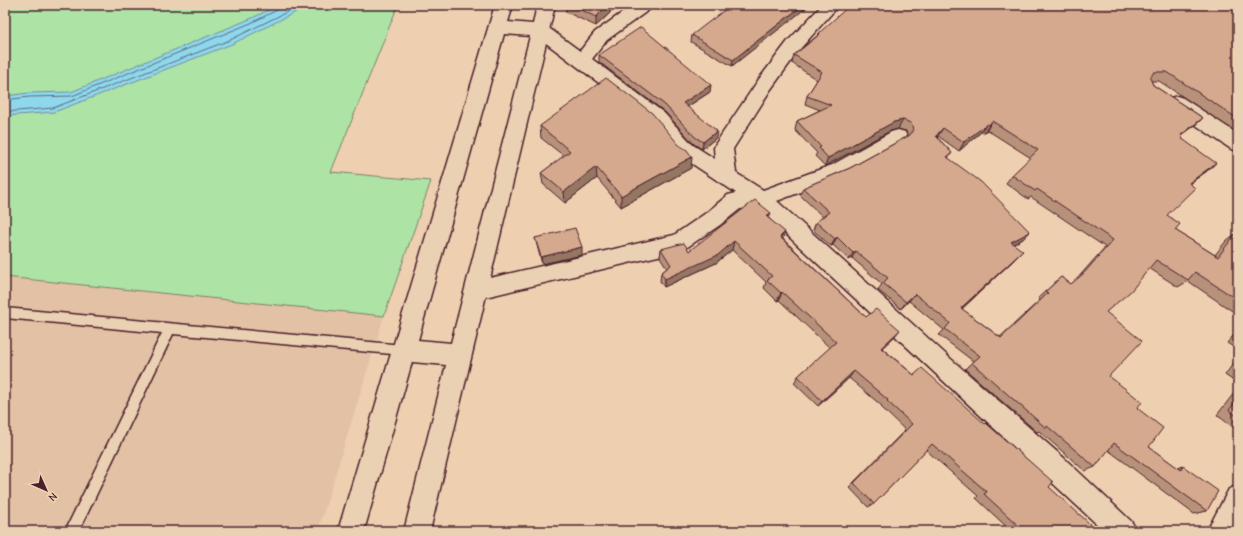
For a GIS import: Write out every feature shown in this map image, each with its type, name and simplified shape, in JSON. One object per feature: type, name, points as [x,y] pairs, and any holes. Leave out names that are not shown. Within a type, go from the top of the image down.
[{"type":"street","points":[[351,531],[504,5]]},
{"type":"street","points":[[417,531],[546,5]]},
{"type":"street","points":[[582,61],[589,48],[610,28],[644,5]]},
{"type":"street","points":[[727,178],[723,148],[765,84],[794,45],[832,5]]},
{"type":"street","points":[[497,28],[540,30],[658,118],[686,150],[761,199],[943,367],[1056,467],[1123,531]]},
{"type":"street","points":[[1166,96],[1238,144]]},
{"type":"street","points":[[477,290],[678,242],[713,219],[735,201],[761,199],[839,170],[898,136]]},
{"type":"street","points":[[403,350],[460,355]]},
{"type":"street","points":[[1220,531],[1238,498]]},
{"type":"lane","points":[[5,313],[403,350]]},
{"type":"lane","points":[[72,531],[170,328]]},
{"type":"shaded area","points":[[5,277],[384,316],[318,531],[5,531]]},
{"type":"green space","points":[[5,5],[398,5],[331,172],[431,181],[384,316],[5,277]]},
{"type":"water","points":[[279,5],[310,5],[232,44],[54,112],[5,116],[5,96],[29,93],[71,92],[250,19]]},
{"type":"building","points":[[571,5],[608,5],[596,17]]},
{"type":"building","points":[[731,5],[803,5],[733,60],[692,35]]},
{"type":"building","points":[[850,5],[1238,5],[1238,119],[1167,72],[1154,72],[1150,78],[1153,85],[1203,118],[1181,135],[1183,137],[1181,138],[1216,163],[1189,183],[1195,188],[1167,215],[1180,224],[1175,230],[1218,257],[1236,233],[1238,234],[1238,300],[1195,272],[1188,280],[1156,260],[1131,291],[1106,312],[1142,341],[1109,376],[1142,402],[1137,408],[1163,428],[1149,447],[1181,470],[1183,466],[1218,491],[1207,511],[1114,443],[1095,467],[1047,426],[1046,428],[972,363],[980,356],[945,329],[950,323],[915,294],[906,302],[883,283],[888,278],[856,251],[853,253],[837,237],[835,239],[816,222],[829,212],[803,188],[850,168],[910,135],[913,129],[911,123],[903,120],[894,122],[828,158],[819,148],[821,147],[797,121],[831,105],[807,96],[822,72],[794,55],[820,34],[819,33]],"holes":[[[992,121],[1038,150],[1012,175],[1035,191],[1037,189],[1113,240],[1084,273],[1071,284],[1061,277],[1045,292],[1048,293],[1001,338],[961,308],[1023,251],[1011,242],[1030,232],[981,182],[947,157],[952,153],[936,136],[943,128],[964,142],[987,124],[989,125]]]},
{"type":"building","points":[[641,27],[711,85],[683,103],[717,131],[703,142],[695,137],[665,105],[599,55]]},
{"type":"building","points":[[606,78],[652,113],[679,145],[687,150],[692,157],[621,196],[596,167],[564,192],[541,173],[570,151],[540,126]]},
{"type":"building","points":[[755,200],[771,213],[766,216],[785,232],[780,237],[866,317],[876,309],[900,330],[881,348],[914,375],[922,368],[1053,482],[1049,487],[1090,524],[1084,531],[1019,531],[1022,529],[984,494],[987,492],[932,444],[874,504],[854,483],[912,424],[887,401],[888,400],[854,371],[822,401],[798,376],[836,342],[767,280],[772,276],[734,241],[718,255],[665,279],[661,273],[671,265],[661,249],[684,243],[689,251]]},
{"type":"building","points":[[575,228],[582,247],[541,257],[535,238]]},
{"type":"building","points":[[1238,399],[1238,417],[1229,410]]}]
